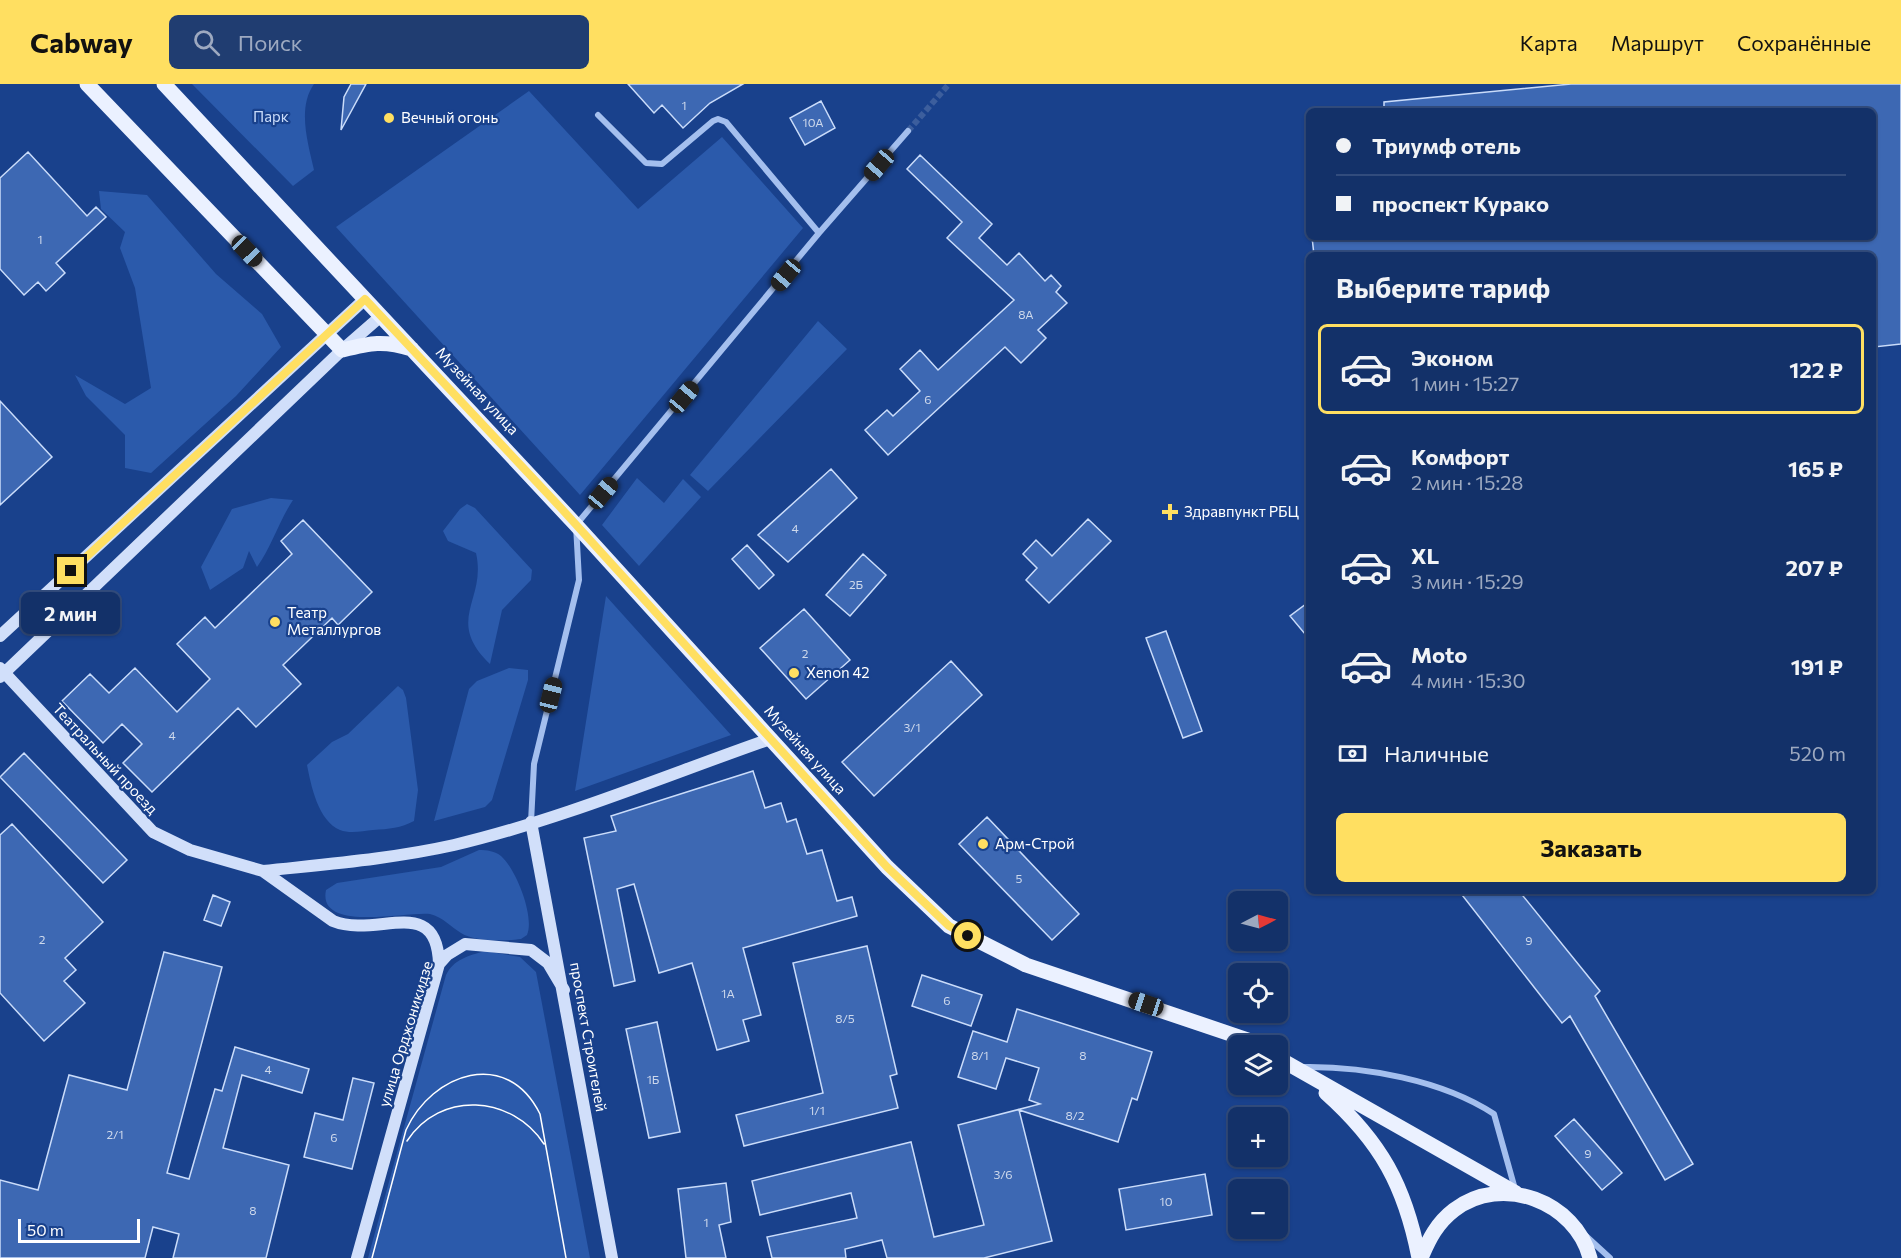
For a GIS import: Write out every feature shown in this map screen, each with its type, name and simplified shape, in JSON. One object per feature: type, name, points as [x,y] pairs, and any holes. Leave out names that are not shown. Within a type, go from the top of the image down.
[{"type":"main road","points":[[87,84],[342,350]]},
{"type":"main road","name":"Музейная улица","points":[[164,84],[415,350],[887,867],[949,926],[1026,964],[1235,1035]]},
{"type":"main road","points":[[0,636],[365,299]]},
{"type":"main road","points":[[2,672],[342,350],[381,316]]},
{"type":"main road","points":[[342,350],[370,343],[389,342],[415,350]]},
{"type":"main road","name":"Театральный проезд","points":[[2,672],[153,832],[190,850],[264,871],[333,921],[344,925],[410,923],[425,926],[434,934],[438,946],[439,964]]},
{"type":"main road","points":[[264,871],[400,855],[453,845],[531,822],[770,739]]},
{"type":"main road","name":"проспект Строителей","points":[[531,822],[612,1258]]},
{"type":"main road","name":"улица Орджоникидзе","points":[[357,1258],[439,964],[447,955],[465,944],[531,950],[548,963],[564,990]]},
{"type":"main road","points":[[1288,1064],[1516,1193],[1548,1203],[1573,1224],[1587,1246],[1590,1258]]},
{"type":"main road","points":[[1297,1069],[1341,1106],[1366,1134],[1395,1176],[1409,1210],[1420,1258]]},
{"type":"main road","points":[[1420,1258],[1432,1232],[1455,1209],[1484,1196],[1516,1193]]},
{"type":"street","points":[[598,116],[646,164],[653,165],[662,164],[713,121],[718,119],[726,122],[819,233]]},
{"type":"street","points":[[531,822],[534,764],[579,580],[576,525],[819,233],[908,131]]},
{"type":"street","points":[[1297,1069],[1343,1066],[1390,1074],[1478,1103],[1494,1114],[1516,1193]]},
{"type":"street","points":[[1573,1224],[1610,1258]]},
{"type":"green space","name":"Парк","points":[[192,84],[314,84],[306,104],[305,126],[314,170],[293,186]]},
{"type":"green space","points":[[529,91],[638,209],[722,137],[803,228],[580,495],[336,227]]},
{"type":"green space","points":[[99,191],[147,195],[216,274],[262,314],[281,347],[236,396],[151,473],[125,468],[125,435],[86,396],[75,375],[125,404],[151,388],[135,288],[120,248],[125,232],[101,209]]},
{"type":"green space","points":[[818,321],[847,349],[708,491],[690,475]]},
{"type":"green space","points":[[637,478],[664,503],[683,479],[701,497],[639,566],[602,525]]},
{"type":"green space","points":[[271,498],[293,500],[257,567],[249,551],[243,568],[210,590],[201,567],[232,509]]},
{"type":"green space","points":[[467,504],[475,508],[532,570],[531,580],[502,610],[490,664],[477,648],[470,634],[468,622],[478,570],[476,553],[448,541],[443,531],[460,509]]},
{"type":"green space","points":[[606,596],[731,735],[575,791]]},
{"type":"green space","points":[[509,668],[528,670],[528,680],[492,800],[485,807],[434,821],[469,689],[477,681]]},
{"type":"green space","points":[[398,686],[403,690],[406,698],[418,790],[414,821],[390,829],[352,832],[340,830],[326,819],[321,811],[313,792],[307,765],[332,742],[348,734]]},
{"type":"green space","points":[[479,850],[491,851],[501,856],[513,871],[523,894],[528,917],[527,935],[521,939],[474,938],[461,933],[430,914],[349,916],[335,911],[327,903],[326,890],[337,883],[441,867]]},
{"type":"green space","points":[[485,951],[520,957],[536,972],[590,1258],[368,1258],[446,975],[457,962]]},
{"type":"building","points":[[351,84],[366,84],[341,130],[344,97]]},
{"type":"building","points":[[628,84],[743,84],[710,103],[683,128],[662,105],[654,113]]},
{"type":"building","points":[[1571,84],[1901,84],[1901,344],[1876,347],[1876,252],[1314,252],[1312,240],[1876,240],[1876,108],[1384,108],[1384,102]]},
{"type":"building","points":[[821,101],[835,128],[805,145],[790,118]]},
{"type":"building","points":[[28,152],[87,216],[96,207],[106,217],[56,263],[65,273],[46,291],[38,282],[24,295],[0,269],[0,178]]},
{"type":"building","points":[[920,155],[992,224],[979,238],[1007,265],[1019,253],[1045,281],[1051,275],[1061,286],[1056,292],[1067,303],[1038,330],[1046,338],[1021,363],[1005,347],[888,455],[865,430],[887,410],[893,416],[920,391],[900,369],[920,350],[938,370],[1014,300],[947,238],[962,222],[907,169]]},
{"type":"building","points":[[0,401],[52,457],[0,505]]},
{"type":"building","points":[[831,469],[857,498],[788,562],[758,535]]},
{"type":"building","points":[[1088,519],[1111,541],[1049,603],[1026,580],[1037,568],[1023,554],[1036,540],[1052,556]]},
{"type":"building","name":"Театр Металлургов","points":[[303,520],[372,592],[338,625],[332,618],[283,665],[301,684],[256,727],[238,708],[152,792],[123,763],[142,744],[122,724],[103,743],[62,701],[90,674],[109,693],[135,668],[177,712],[210,679],[177,644],[205,617],[215,628],[292,554],[281,541]]},
{"type":"building","points":[[747,545],[774,575],[759,589],[732,559]]},
{"type":"building","points":[[863,554],[886,575],[850,616],[826,595]]},
{"type":"building","points":[[1306,604],[1306,635],[1290,616]]},
{"type":"building","points":[[804,609],[850,660],[806,699],[760,648]]},
{"type":"building","points":[[1166,631],[1202,731],[1183,738],[1146,638]]},
{"type":"building","points":[[951,661],[982,695],[874,796],[842,762]]},
{"type":"building","points":[[24,753],[127,860],[103,883],[0,777]]},
{"type":"building","points":[[753,771],[765,808],[781,803],[787,822],[796,819],[807,854],[822,850],[837,901],[852,897],[857,916],[743,948],[761,1015],[743,1020],[749,1041],[717,1050],[692,963],[659,973],[634,884],[617,889],[635,981],[614,986],[584,838],[616,831],[611,816]]},
{"type":"building","points":[[987,817],[1079,914],[1052,940],[959,844]]},
{"type":"building","points":[[12,824],[103,922],[65,958],[76,970],[64,981],[85,1003],[44,1041],[0,993],[0,835]]},
{"type":"building","points":[[1461,894],[1521,894],[1600,991],[1595,996],[1693,1164],[1665,1180],[1570,1016],[1562,1023]]},
{"type":"building","points":[[213,895],[230,902],[221,926],[204,920]]},
{"type":"building","points":[[867,946],[897,1074],[890,1076],[898,1108],[744,1146],[736,1115],[823,1093],[793,963]]},
{"type":"building","points":[[164,952],[222,967],[167,1173],[189,1179],[215,1089],[222,1091],[235,1047],[309,1069],[302,1093],[242,1075],[223,1148],[289,1165],[266,1258],[173,1258],[179,1234],[153,1227],[145,1258],[0,1258],[0,1180],[38,1190],[69,1075],[127,1090]]},
{"type":"building","points":[[922,975],[982,995],[971,1026],[912,1006]]},
{"type":"building","points":[[1017,1009],[1152,1052],[1137,1100],[1132,1098],[1118,1142],[1019,1110],[1052,1241],[984,1258],[887,1258],[882,1240],[845,1249],[846,1258],[772,1258],[767,1237],[857,1218],[851,1193],[760,1215],[752,1181],[911,1142],[934,1237],[984,1225],[958,1125],[1040,1104],[1029,1100],[1039,1068],[1006,1058],[996,1089],[958,1077],[973,1031],[1007,1042]]},
{"type":"building","points":[[657,1022],[680,1132],[649,1138],[626,1029]]},
{"type":"building","points":[[353,1078],[374,1083],[352,1169],[304,1157],[315,1113],[343,1120]]},
{"type":"building","points":[[1574,1119],[1622,1173],[1602,1190],[1555,1136]]},
{"type":"building","points":[[1205,1174],[1212,1215],[1126,1230],[1119,1189]]},
{"type":"building","points":[[726,1183],[731,1222],[719,1225],[726,1258],[686,1258],[678,1189]]},
{"type":"tunnel","points":[[908,131],[949,84]]},
{"type":"tram line","points":[[372,1258],[406,1130],[418,1110],[433,1094],[451,1082],[470,1076],[490,1075],[509,1080],[526,1093],[540,1114],[566,1258]]},
{"type":"tram line","points":[[407,1141],[421,1124],[438,1113],[456,1107],[476,1105],[495,1108],[514,1116],[530,1128],[544,1144]]},
{"type":"place","name":"Вечный огонь","points":[[389,118]]},
{"type":"place","name":"Здравпункт РБЦ","points":[[1170,512]]},
{"type":"place","name":"Театр Металлургов","points":[[275,622]]},
{"type":"place","name":"Xenon 42","points":[[794,673]]},
{"type":"place","name":"Арм-Строй","points":[[983,844]]},
{"type":"route","points":[[71,571],[365,299],[560,507],[887,867],[949,926],[968,936]]}]
